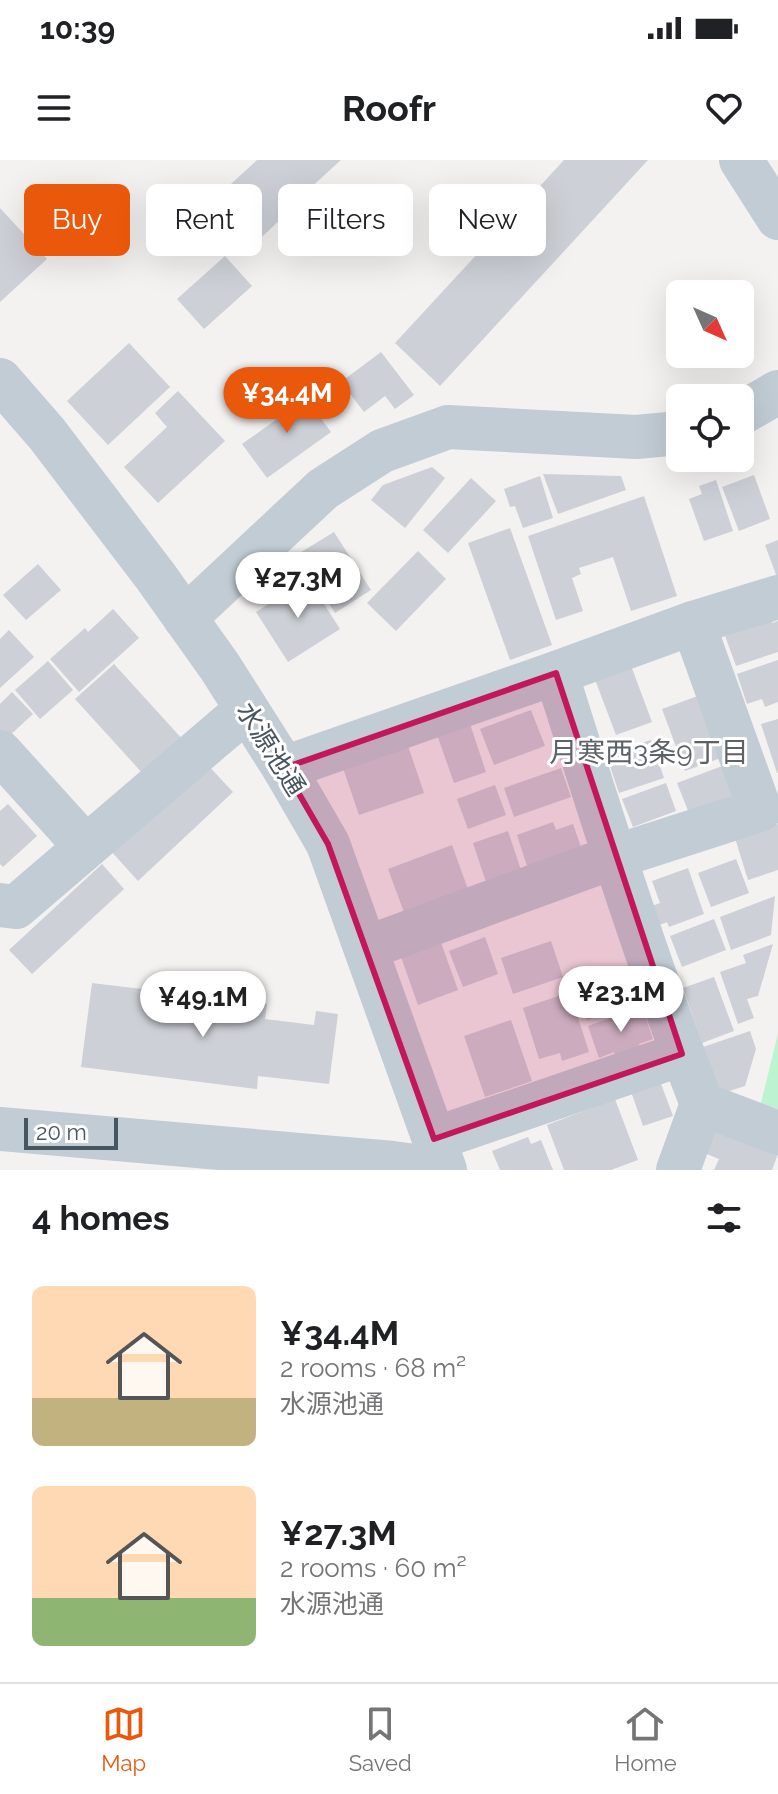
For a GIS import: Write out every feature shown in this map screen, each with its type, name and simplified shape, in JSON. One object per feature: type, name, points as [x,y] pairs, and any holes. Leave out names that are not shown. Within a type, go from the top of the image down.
[{"type":"street","points":[[741,160],[778,218]]},
{"type":"street","name":"水源池通","points":[[0,380],[47,434],[220,667],[328,844],[441,1160]]},
{"type":"street","points":[[754,406],[778,392]]},
{"type":"street","points":[[185,618],[323,489],[382,451],[448,427],[636,437],[666,434]]},
{"type":"street","points":[[284,768],[693,623],[778,597]]},
{"type":"street","points":[[366,948],[614,857],[760,810],[693,623]]},
{"type":"street","points":[[556,673],[614,857],[702,1104],[678,1170]]},
{"type":"street","points":[[0,905],[16,907],[246,710]]},
{"type":"street","points":[[0,752],[86,847]]},
{"type":"street","points":[[0,1129],[393,1163],[441,1160],[682,1054]]},
{"type":"street","points":[[702,1104],[778,1133]]},
{"type":"highlighted area","points":[[556,673],[682,1054],[434,1139],[328,844],[284,768]]},
{"type":"green space","points":[[778,1033],[778,1110],[761,1103]]},
{"type":"building","points":[[257,160],[341,160],[315,184],[278,184],[278,222],[262,237],[262,184],[231,184]]},
{"type":"building","points":[[564,160],[648,160],[440,386],[395,343],[475,256],[546,256],[546,184],[542,184]]},
{"type":"building","points":[[0,208],[24,234],[24,256],[44,256],[47,259],[0,302]]},
{"type":"building","points":[[225,256],[252,286],[204,329],[177,299]]},
{"type":"building","points":[[129,343],[170,387],[108,445],[67,401]]},
{"type":"building","points":[[381,352],[414,395],[395,409],[385,396],[364,412],[341,382]]},
{"type":"building","points":[[298,388],[331,432],[267,478],[242,444],[287,412],[280,402]]},
{"type":"building","points":[[178,391],[225,441],[158,503],[124,467],[167,427],[155,413]]},
{"type":"building","points":[[432,467],[445,478],[405,528],[371,500],[383,485]]},
{"type":"building","points":[[543,474],[621,476],[626,490],[558,514]]},
{"type":"building","points":[[754,475],[770,519],[739,531],[722,487]]},
{"type":"building","points":[[540,476],[553,518],[523,528],[515,506],[510,507],[504,489]]},
{"type":"building","points":[[471,478],[496,501],[448,553],[423,530]]},
{"type":"building","points":[[716,480],[733,531],[704,541],[689,499],[702,494],[699,486]]},
{"type":"building","points":[[644,496],[677,596],[631,611],[613,557],[579,568],[581,574],[572,578],[583,611],[556,620],[528,536]]},
{"type":"building","points":[[510,528],[552,645],[510,660],[468,543]]},
{"type":"building","points":[[334,532],[371,590],[335,613],[298,554]]},
{"type":"building","points":[[778,540],[778,580],[765,545]]},
{"type":"building","points":[[418,551],[446,579],[396,631],[367,603]]},
{"type":"building","points":[[38,564],[61,590],[26,620],[3,595]]},
{"type":"building","points":[[308,579],[340,629],[288,662],[256,612]]},
{"type":"building","points":[[113,609],[139,638],[79,692],[50,659],[85,628],[88,632]]},
{"type":"building","points":[[770,617],[772,623],[778,621],[778,652],[736,666],[724,633]]},
{"type":"building","points":[[9,630],[34,657],[0,688],[0,639]]},
{"type":"building","points":[[778,660],[778,702],[765,707],[762,699],[747,704],[737,674]]},
{"type":"building","points":[[48,661],[73,690],[40,719],[15,690]]},
{"type":"building","points":[[630,663],[652,722],[616,735],[594,677]]},
{"type":"building","points":[[114,664],[184,741],[145,776],[75,699]]},
{"type":"building","points":[[12,692],[33,714],[7,738],[0,730],[0,704]]},
{"type":"building","points":[[706,693],[729,755],[685,771],[662,709]]},
{"type":"building","points":[[531,710],[545,746],[494,765],[480,729]]},
{"type":"building","points":[[468,718],[486,772],[454,783],[435,729]]},
{"type":"building","points":[[778,719],[778,773],[777,773],[761,724]]},
{"type":"building","points":[[651,740],[664,778],[619,793],[606,754]]},
{"type":"building","points":[[407,743],[424,793],[359,815],[342,765]]},
{"type":"building","points":[[204,761],[233,792],[138,881],[110,850]]},
{"type":"building","points":[[725,765],[737,794],[689,813],[677,783]]},
{"type":"building","points":[[561,768],[571,797],[514,817],[504,788]]},
{"type":"building","points":[[666,783],[676,811],[633,827],[622,799]]},
{"type":"building","points":[[495,785],[506,815],[468,829],[457,799]]},
{"type":"building","points":[[8,804],[37,836],[3,867],[0,864],[0,811]]},
{"type":"building","points":[[553,822],[556,830],[573,824],[581,847],[527,866],[517,835]]},
{"type":"building","points":[[778,824],[778,870],[748,880],[735,838]]},
{"type":"building","points":[[508,831],[521,870],[486,882],[473,843]]},
{"type":"building","points":[[452,845],[469,892],[405,915],[388,869]]},
{"type":"building","points":[[736,859],[749,893],[711,907],[698,873]]},
{"type":"building","points":[[102,864],[124,889],[32,974],[9,950]]},
{"type":"building","points":[[688,868],[704,914],[669,927],[667,922],[659,925],[652,906],[660,903],[652,881]]},
{"type":"building","points":[[775,896],[771,935],[731,950],[720,917]]},
{"type":"building","points":[[714,919],[726,950],[682,967],[670,936]]},
{"type":"building","points":[[485,937],[498,974],[463,987],[449,951]]},
{"type":"building","points":[[440,940],[458,990],[418,1005],[400,954]]},
{"type":"building","points":[[551,941],[563,977],[513,994],[501,958]]},
{"type":"building","points":[[773,944],[758,996],[747,999],[754,1018],[738,1024],[720,972],[746,963],[743,955]]},
{"type":"building","points":[[613,973],[625,1007],[587,1020],[575,986]]},
{"type":"building","points":[[714,977],[734,1031],[702,1043],[683,988]]},
{"type":"building","points":[[92,983],[267,1004],[265,1019],[314,1025],[316,1011],[338,1014],[329,1084],[258,1076],[257,1089],[81,1067]]},
{"type":"building","points":[[570,992],[589,1052],[562,1061],[560,1053],[539,1059],[523,1008]]},
{"type":"building","points":[[642,1007],[653,1039],[639,1044],[640,1050],[616,1059],[614,1052],[599,1058],[588,1026]]},
{"type":"building","points":[[511,1020],[532,1081],[485,1097],[464,1036]]},
{"type":"building","points":[[750,1031],[756,1049],[745,1086],[720,1094],[703,1047]]},
{"type":"building","points":[[657,1073],[673,1116],[643,1126],[628,1083]]},
{"type":"building","points":[[615,1099],[638,1160],[611,1170],[564,1170],[547,1125]]},
{"type":"building","points":[[716,1127],[778,1154],[772,1170],[714,1170],[719,1159],[704,1153]]},
{"type":"building","points":[[528,1137],[531,1144],[541,1140],[553,1170],[500,1170],[492,1151]]},
{"type":"district","name":"月寒西3条9丁目","points":[[649,752]]}]
